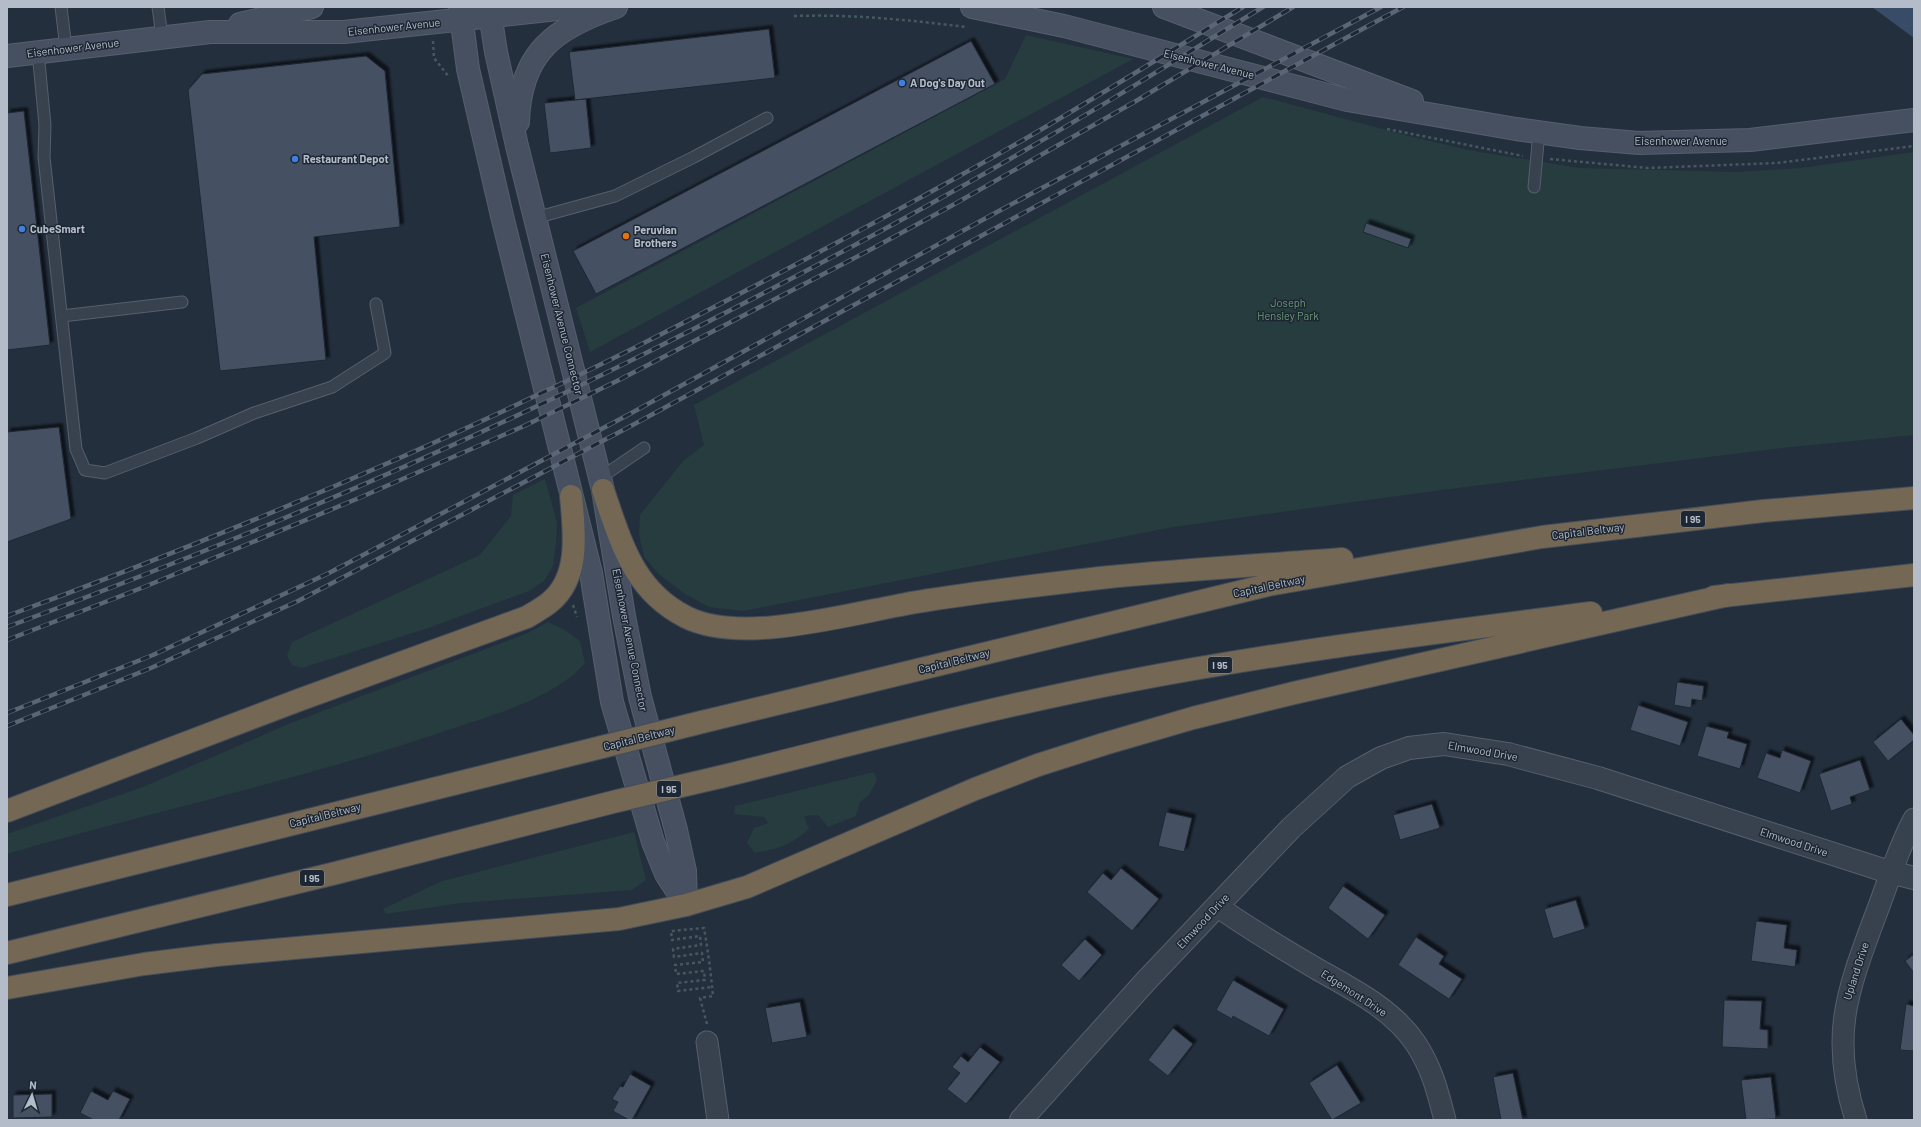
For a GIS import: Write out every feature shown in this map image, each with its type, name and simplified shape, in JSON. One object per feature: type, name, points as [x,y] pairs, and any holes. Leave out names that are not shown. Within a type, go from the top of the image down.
[{"type":"highway","points":[[602,484],[628,558],[647,587],[658,598],[686,617],[713,627],[734,629],[810,622],[918,602],[1100,578],[1473,548]]},
{"type":"highway","points":[[7,812],[291,703],[527,617],[552,601],[570,571],[575,537],[571,496]]},
{"type":"highway","name":"Capital Beltway","points":[[7,895],[702,722],[1260,587],[1473,548],[1542,537],[1668,521],[1866,501],[1914,498]]},
{"type":"highway","name":"I 95","points":[[7,953],[336,873],[617,801],[969,716],[1144,678],[1347,644],[1728,595],[1914,576]]},
{"type":"highway","points":[[7,988],[144,964],[216,955],[619,919],[686,905],[747,887],[975,789],[1038,765],[1104,744],[1193,718],[1294,693],[1728,595]]},
{"type":"main road","name":"Eisenhower Avenue","points":[[210,32],[312,7]]},
{"type":"main road","name":"Eisenhower Avenue","points":[[7,56],[210,32],[344,32],[460,13],[576,7]]},
{"type":"main road","points":[[518,146],[519,101],[525,79],[537,55],[553,37],[572,24],[616,7]]},
{"type":"main road","name":"Eisenhower Avenue","points":[[972,7],[1071,28],[1347,100],[1539,132],[1639,143],[1702,142],[1750,140],[1914,120]]},
{"type":"main road","name":"Eisenhower Avenue","points":[[1164,7],[1409,99],[1448,116]]},
{"type":"main road","name":"Eisenhower Avenue Connector","points":[[490,12],[496,52],[535,218],[602,484],[624,616],[640,697],[676,830],[685,871],[686,905]]},
{"type":"main road","points":[[460,13],[470,77],[591,573],[612,702],[656,849],[666,874],[686,905]]},
{"type":"street","name":"Elmwood Drive","points":[[1021,1120],[1145,982],[1291,828],[1347,778],[1366,765],[1389,754],[1410,748],[1444,744],[1508,754],[1598,778],[1891,872],[1914,878]]},
{"type":"street","name":"Upland Drive","points":[[1856,1120],[1849,1099],[1843,1057],[1845,1010],[1855,971],[1891,872],[1914,819]]},
{"type":"street","name":"Edgemont Drive","points":[[1217,906],[1246,927],[1352,990],[1387,1013],[1411,1038],[1426,1061],[1434,1078],[1445,1120]]},
{"type":"street","points":[[708,1042],[718,1120]]},
{"type":"lane","points":[[62,7],[66,48]]},
{"type":"lane","points":[[158,7],[162,37]]},
{"type":"lane","points":[[38,52],[44,125],[44,157],[76,449],[85,470],[105,474],[254,414],[332,387],[385,353],[376,304]]},
{"type":"lane","points":[[535,218],[615,196],[694,157],[767,118]]},
{"type":"lane","points":[[1534,187],[1539,132]]},
{"type":"lane","points":[[62,316],[182,302]]},
{"type":"lane","points":[[602,484],[644,448]]},
{"type":"path","points":[[708,1042],[711,1040],[700,998],[713,996],[711,976],[704,928],[671,931],[672,940],[700,936],[701,945],[673,949],[674,957],[702,953],[703,962],[675,965],[676,974],[704,971],[705,980],[677,984],[678,991],[712,987]]},
{"type":"green space","points":[[1026,35],[1133,59],[590,352],[576,308],[1005,79]]},
{"type":"green space","name":"Joseph Hensley Park","points":[[1263,97],[1405,135],[1468,150],[1579,168],[1737,172],[1801,168],[1914,152],[1914,435],[1791,447],[1441,490],[1173,527],[743,611],[709,607],[685,594],[660,575],[644,557],[639,534],[640,515],[683,461],[704,445],[694,405]]},
{"type":"green space","points":[[545,479],[557,522],[553,566],[544,581],[529,591],[428,628],[302,668],[292,665],[287,655],[292,642],[480,555],[511,516],[513,495]]},
{"type":"green space","points":[[548,622],[565,630],[580,641],[585,663],[572,676],[557,687],[503,712],[394,748],[339,764],[7,854],[7,834],[143,787],[291,723],[528,633]]},
{"type":"green space","points":[[874,772],[877,780],[869,795],[860,802],[856,816],[828,827],[818,815],[804,816],[809,829],[790,843],[771,850],[755,853],[747,843],[754,828],[768,823],[764,817],[734,814],[735,806]]},
{"type":"green space","points":[[634,832],[646,880],[632,890],[461,903],[386,914],[383,909],[442,881]]},
{"type":"water","points":[[1872,7],[1914,7],[1914,38]]},
{"type":"building","points":[[769,29],[775,78],[575,100],[569,52]]},
{"type":"building","points":[[971,41],[995,84],[596,294],[573,251]]},
{"type":"building","name":"Restaurant Depot","points":[[366,56],[385,71],[400,227],[314,237],[326,360],[220,371],[188,90],[202,74]]},
{"type":"building","points":[[586,99],[591,148],[550,153],[544,103]]},
{"type":"building","name":"CubeSmart","points":[[24,111],[50,345],[7,350],[7,113]]},
{"type":"building","points":[[1366,223],[1411,239],[1408,248],[1363,232]]},
{"type":"building","points":[[59,427],[71,519],[7,542],[7,432]]},
{"type":"building","points":[[1677,682],[1704,686],[1702,701],[1692,699],[1691,708],[1674,705]]},
{"type":"building","points":[[1638,705],[1688,722],[1680,746],[1630,730]]},
{"type":"building","points":[[1901,719],[1914,735],[1914,740],[1888,761],[1873,742]]},
{"type":"building","points":[[1706,726],[1729,732],[1727,738],[1747,744],[1740,769],[1697,756]]},
{"type":"building","points":[[1782,750],[1811,761],[1800,793],[1757,778],[1766,753],[1780,758]]},
{"type":"building","points":[[1860,760],[1870,790],[1850,797],[1852,804],[1831,811],[1819,774]]},
{"type":"building","points":[[1432,804],[1440,828],[1400,840],[1393,815]]},
{"type":"building","points":[[1166,812],[1192,818],[1184,852],[1158,846]]},
{"type":"building","points":[[1121,868],[1159,899],[1132,931],[1087,892],[1103,873],[1111,880]]},
{"type":"building","points":[[1343,886],[1385,915],[1368,939],[1328,908]]},
{"type":"building","points":[[1576,900],[1585,929],[1553,939],[1544,909]]},
{"type":"building","points":[[1756,921],[1787,925],[1784,948],[1797,950],[1795,967],[1751,961]]},
{"type":"building","points":[[1416,937],[1444,956],[1439,964],[1462,979],[1449,999],[1398,965]]},
{"type":"building","points":[[1085,939],[1102,955],[1079,981],[1061,965]]},
{"type":"building","points":[[1914,954],[1914,973],[1905,961]]},
{"type":"building","points":[[1233,980],[1284,1009],[1269,1036],[1233,1016],[1232,1019],[1216,1010]]},
{"type":"building","points":[[1724,1000],[1762,1001],[1760,1029],[1768,1030],[1768,1049],[1722,1047]]},
{"type":"building","points":[[800,1002],[807,1037],[772,1043],[765,1008]]},
{"type":"building","points":[[1906,1004],[1914,1006],[1914,1051],[1900,1050]]},
{"type":"building","points":[[1173,1028],[1193,1044],[1168,1076],[1148,1060]]},
{"type":"building","points":[[980,1047],[1000,1062],[966,1104],[947,1089],[960,1073],[952,1067],[961,1056],[968,1062]]},
{"type":"building","points":[[1337,1065],[1361,1103],[1332,1120],[1309,1083]]},
{"type":"building","points":[[1513,1073],[1523,1120],[1501,1120],[1493,1077]]},
{"type":"building","points":[[630,1074],[651,1086],[632,1120],[629,1120],[613,1111],[618,1102],[612,1099],[620,1086],[623,1087]]},
{"type":"building","points":[[1771,1077],[1776,1119],[1746,1120],[1741,1080]]},
{"type":"building","points":[[91,1091],[108,1100],[113,1091],[130,1099],[119,1120],[94,1120],[80,1113]]},
{"type":"building","points":[[52,1094],[52,1117],[13,1118],[13,1095]]},
{"type":"railway","points":[[7,616],[165,556],[323,491],[479,422],[632,349],[832,245],[981,164],[1084,104],[1243,7]]},
{"type":"railway","points":[[7,627],[166,566],[325,501],[482,432],[636,358],[787,281],[936,201],[1092,111],[1263,7]]},
{"type":"railway","points":[[7,640],[144,587],[359,498],[524,426],[617,381],[866,252],[951,206],[1136,101],[1293,7]]},
{"type":"railway","points":[[7,713],[153,655],[329,573],[626,416],[997,212],[1381,7]]},
{"type":"railway","points":[[7,726],[151,668],[298,601],[629,427],[1403,7]]},
{"type":"place","name":"A Dog's Day Out","points":[[902,83]]},
{"type":"place","name":"Restaurant Depot","points":[[295,159]]},
{"type":"place","name":"CubeSmart","points":[[22,229]]},
{"type":"place","name":"Peruvian Brothers","points":[[626,236]]}]
